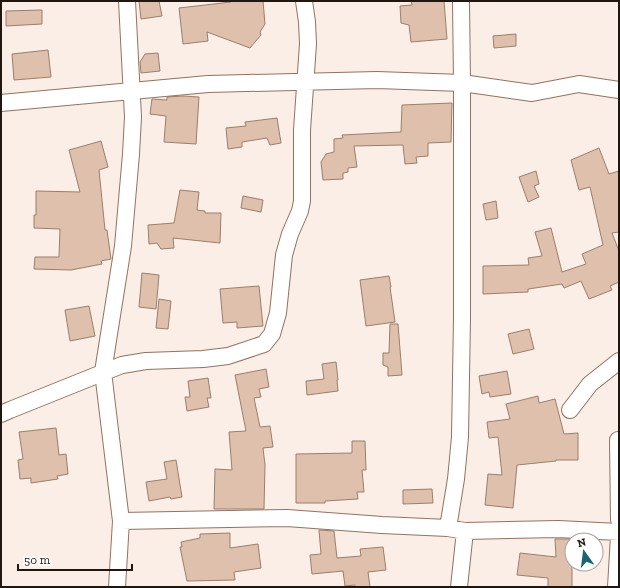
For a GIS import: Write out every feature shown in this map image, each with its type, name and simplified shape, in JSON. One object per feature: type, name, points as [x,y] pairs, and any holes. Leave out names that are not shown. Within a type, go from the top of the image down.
[{"type":"street","points":[[117,587],[121,521],[103,372],[123,246],[131,154],[133,117],[127,1]]},
{"type":"street","points":[[1,414],[122,365],[146,361],[203,359],[228,356],[264,344],[272,334],[278,313],[284,255],[290,234],[300,211],[302,201],[302,130],[308,30],[304,1]]},
{"type":"street","points":[[448,528],[456,479],[460,437],[462,318],[461,1]]},
{"type":"street","points":[[1,103],[208,84],[377,80],[462,83],[532,93],[579,84],[619,90]]},
{"type":"street","points":[[570,410],[590,384],[619,361]]},
{"type":"street","points":[[618,440],[619,520]]},
{"type":"street","points":[[121,521],[287,518],[448,528],[465,531],[558,529],[619,532]]},
{"type":"street","points":[[459,587],[465,531]]},
{"type":"street","points":[[616,587],[619,536]]},
{"type":"building","points":[[139,1],[159,1],[162,16],[141,19]]},
{"type":"building","points":[[231,1],[263,1],[265,24],[260,32],[261,35],[250,48],[207,32],[208,41],[183,44],[179,8]]},
{"type":"building","points":[[411,1],[444,1],[447,39],[411,42],[409,25],[401,23],[400,6],[412,5]]},
{"type":"building","points":[[42,10],[42,24],[6,26],[6,11]]},
{"type":"building","points":[[516,34],[516,46],[494,48],[493,36]]},
{"type":"building","points":[[48,50],[51,77],[14,80],[12,54]]},
{"type":"building","points":[[158,53],[160,71],[141,73],[140,62],[145,54]]},
{"type":"building","points":[[167,97],[199,97],[196,144],[164,142],[166,116],[150,114],[152,99],[167,100]]},
{"type":"building","points":[[452,103],[451,142],[428,143],[428,156],[416,157],[417,163],[405,164],[403,145],[354,146],[357,167],[348,168],[348,172],[343,173],[343,179],[323,180],[321,162],[326,154],[334,152],[334,139],[343,138],[342,135],[401,132],[402,105]]},
{"type":"building","points":[[277,118],[281,143],[270,145],[267,138],[242,142],[242,147],[228,149],[226,128],[246,126],[245,122]]},
{"type":"building","points":[[101,141],[108,167],[99,170],[105,230],[107,230],[111,259],[101,261],[102,264],[71,270],[34,269],[35,257],[59,257],[60,229],[34,228],[34,215],[36,215],[36,191],[80,192],[69,150]]},
{"type":"building","points":[[599,148],[609,174],[619,171],[619,232],[612,233],[619,251],[619,282],[610,286],[612,290],[589,299],[581,281],[564,288],[562,284],[528,289],[528,292],[483,294],[483,266],[529,265],[528,258],[542,256],[535,232],[551,228],[562,272],[586,264],[582,254],[603,245],[590,187],[579,190],[571,160]]},
{"type":"building","points":[[536,171],[539,184],[534,186],[539,197],[528,202],[519,177]]},
{"type":"building","points":[[180,190],[199,192],[197,210],[205,211],[205,213],[221,213],[220,243],[173,238],[174,248],[161,249],[157,243],[149,244],[148,225],[174,223]]},
{"type":"building","points":[[243,196],[263,200],[261,212],[241,208]]},
{"type":"building","points":[[496,201],[498,218],[486,220],[483,204]]},
{"type":"building","points":[[142,273],[159,275],[156,309],[139,307]]},
{"type":"building","points":[[389,276],[395,322],[366,326],[360,280]]},
{"type":"building","points":[[259,286],[263,326],[237,328],[237,322],[223,323],[220,289]]},
{"type":"building","points":[[159,299],[171,301],[168,329],[156,328]]},
{"type":"building","points":[[89,306],[95,336],[70,341],[65,310]]},
{"type":"building","points":[[390,324],[398,324],[402,375],[388,376],[388,367],[383,365],[383,353],[389,353]]},
{"type":"building","points":[[529,329],[534,349],[513,354],[508,334]]},
{"type":"building","points":[[336,362],[338,391],[307,395],[306,381],[324,379],[322,364]]},
{"type":"building","points":[[266,369],[269,387],[259,389],[261,397],[254,398],[260,427],[270,426],[273,447],[263,448],[265,465],[264,509],[214,509],[215,469],[232,470],[229,432],[246,431],[235,375]]},
{"type":"building","points":[[507,371],[511,394],[490,397],[489,392],[482,394],[479,376]]},
{"type":"building","points":[[208,378],[211,398],[207,398],[209,407],[187,411],[185,397],[190,397],[188,381]]},
{"type":"building","points":[[538,396],[539,403],[555,399],[564,434],[578,433],[578,460],[556,460],[517,465],[513,508],[485,505],[488,474],[502,475],[498,437],[489,438],[487,422],[510,419],[506,404]]},
{"type":"building","points":[[56,428],[59,455],[66,454],[68,474],[57,476],[58,479],[31,483],[31,478],[20,479],[18,460],[23,459],[19,432]]},
{"type":"building","points":[[352,441],[365,441],[366,470],[362,470],[364,492],[357,492],[358,499],[325,501],[325,503],[296,503],[296,454],[352,453]]},
{"type":"building","points":[[176,460],[182,497],[171,499],[170,497],[149,501],[146,482],[167,479],[164,462]]},
{"type":"building","points":[[432,489],[433,503],[403,504],[403,490]]},
{"type":"building","points":[[319,530],[334,531],[337,558],[361,556],[360,549],[383,547],[386,570],[368,572],[370,587],[355,587],[355,585],[345,586],[343,571],[312,574],[310,555],[321,554]]},
{"type":"building","points":[[230,533],[230,548],[258,544],[261,568],[234,572],[235,580],[187,581],[180,547],[182,547],[181,542],[200,538],[200,534]]},
{"type":"building","points":[[555,539],[564,539],[564,572],[572,572],[572,587],[548,587],[548,578],[517,575],[520,553],[556,557]]}]
